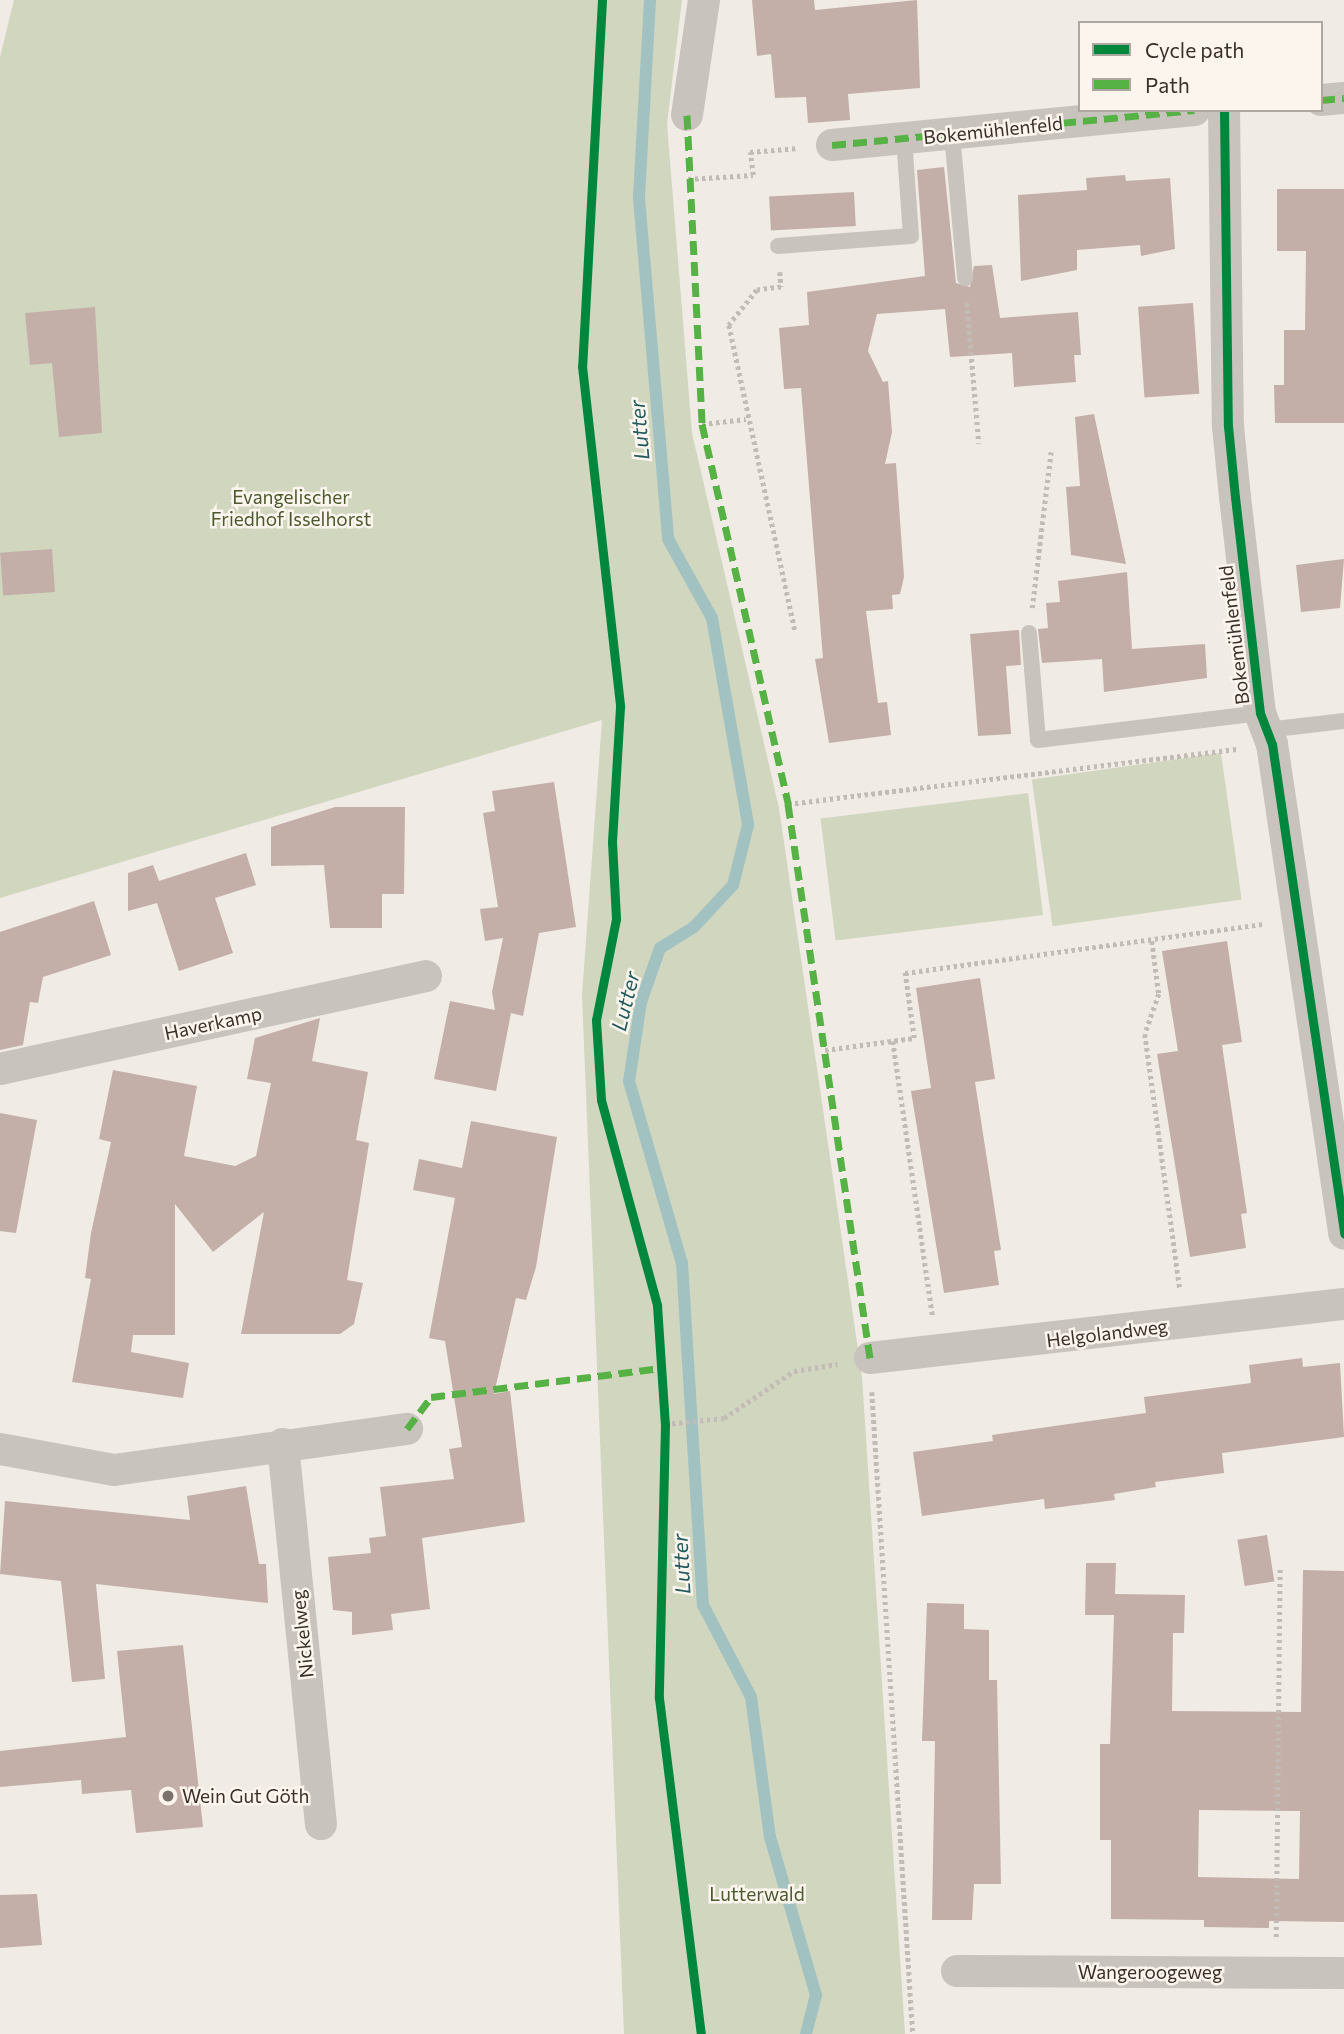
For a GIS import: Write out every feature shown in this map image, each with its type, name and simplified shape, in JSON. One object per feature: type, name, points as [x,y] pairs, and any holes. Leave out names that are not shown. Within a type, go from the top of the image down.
[{"type":"street","points":[[687,115],[704,0]]},
{"type":"street","points":[[1323,100],[1344,98]]},
{"type":"street","name":"Bokemühlenfeld","points":[[832,145],[1174,112]]},
{"type":"street","name":"Bokemühlenfeld","points":[[1224,112],[1228,426],[1267,729],[1344,1234]]},
{"type":"street","name":"Haverkamp","points":[[0,1069],[426,976]]},
{"type":"street","name":"Helgolandweg","points":[[870,1358],[1344,1304]]},
{"type":"street","points":[[0,1448],[114,1470],[283,1444],[407,1429]]},
{"type":"street","name":"Nickelweg","points":[[283,1444],[321,1824]]},
{"type":"street","name":"Wangeroogeweg","points":[[957,1971],[1344,1973]]},
{"type":"lane","points":[[952,134],[965,278]]},
{"type":"lane","points":[[778,246],[911,236],[904,139]]},
{"type":"lane","points":[[1029,633],[1038,740],[1267,729],[1344,721]]},
{"type":"path","points":[[688,179],[753,175],[750,152],[832,145]]},
{"type":"path","points":[[778,246],[780,287],[757,290],[729,325],[746,419],[795,631]]},
{"type":"path","points":[[965,278],[979,443]]},
{"type":"path","points":[[702,424],[746,419]]},
{"type":"path","points":[[1029,633],[1051,452]]},
{"type":"path","points":[[788,804],[1267,729]]},
{"type":"path","points":[[825,1050],[914,1038],[905,973],[1298,919]]},
{"type":"path","points":[[1152,941],[1159,994],[1145,1034],[1185,1324]]},
{"type":"path","points":[[893,1041],[938,1352]]},
{"type":"path","points":[[665,1424],[724,1419],[793,1371],[870,1358],[914,2034]]},
{"type":"path","points":[[1275,1973],[1280,1569]]},
{"type":"green space","points":[[14,0],[682,0],[667,124],[692,433],[779,808],[862,1377],[905,2034],[624,2034],[582,995],[602,720],[0,898],[0,57]]},
{"type":"green space","points":[[1221,753],[1242,900],[1052,926],[1032,780]]},
{"type":"green space","points":[[1028,793],[1043,915],[836,941],[821,818]]},
{"type":"building","points":[[752,0],[814,0],[815,10],[917,0],[920,88],[848,94],[850,120],[808,123],[806,97],[775,98],[771,54],[757,56]]},
{"type":"building","points":[[944,167],[956,283],[970,287],[974,266],[992,265],[1000,318],[1078,312],[1081,355],[1074,355],[1076,382],[1014,387],[1012,353],[950,357],[945,309],[877,314],[868,351],[883,382],[888,381],[892,432],[885,464],[896,463],[904,577],[900,594],[892,595],[893,609],[866,611],[878,703],[887,702],[891,735],[829,743],[815,659],[823,658],[801,388],[784,389],[779,328],[809,325],[807,292],[925,276],[917,170]]},
{"type":"building","points":[[1125,175],[1126,181],[1170,178],[1175,249],[1141,256],[1140,245],[1077,250],[1077,270],[1021,281],[1018,195],[1087,190],[1086,178]]},
{"type":"building","points":[[1277,189],[1344,189],[1344,423],[1275,423],[1274,385],[1284,385],[1284,330],[1305,330],[1306,251],[1277,251]]},
{"type":"building","points":[[854,192],[856,226],[771,230],[769,196]]},
{"type":"building","points":[[1193,303],[1199,394],[1144,398],[1138,307]]},
{"type":"building","points":[[95,307],[102,433],[59,437],[52,363],[30,365],[25,313]]},
{"type":"building","points":[[1094,414],[1126,564],[1071,555],[1066,487],[1080,486],[1075,417]]},
{"type":"building","points":[[52,549],[55,592],[3,596],[0,553]]},
{"type":"building","points":[[1344,559],[1340,608],[1301,612],[1296,565]]},
{"type":"building","points":[[1127,572],[1132,649],[1205,644],[1207,678],[1104,692],[1102,659],[1042,663],[1038,629],[1048,628],[1046,603],[1060,602],[1058,581]]},
{"type":"building","points":[[1019,630],[1021,665],[1006,666],[1011,734],[978,736],[970,634]]},
{"type":"building","points":[[554,782],[576,927],[539,933],[523,1016],[511,1013],[496,1091],[434,1079],[450,1001],[495,1010],[492,992],[503,938],[485,941],[480,909],[498,907],[483,813],[495,811],[492,791]]},
{"type":"building","points":[[335,807],[405,807],[404,894],[382,894],[382,928],[330,928],[324,865],[271,866],[271,827]]},
{"type":"building","points":[[246,853],[256,885],[215,898],[233,953],[179,971],[157,903],[128,911],[128,873],[153,865],[159,881]]},
{"type":"building","points":[[94,901],[111,955],[43,977],[38,1003],[30,1002],[23,1045],[0,1050],[0,932]]},
{"type":"building","points":[[1227,941],[1242,1042],[1222,1045],[1247,1213],[1241,1214],[1246,1248],[1190,1257],[1157,1054],[1178,1051],[1162,951]]},
{"type":"building","points":[[980,978],[995,1079],[975,1082],[1001,1250],[994,1251],[999,1285],[944,1293],[911,1091],[931,1088],[916,988]]},
{"type":"building","points":[[320,1018],[312,1061],[368,1072],[356,1140],[369,1143],[347,1280],[363,1283],[354,1324],[340,1334],[241,1334],[264,1212],[213,1252],[175,1204],[175,1335],[133,1335],[131,1352],[189,1363],[183,1398],[72,1382],[91,1279],[85,1278],[91,1233],[111,1142],[99,1139],[113,1070],[197,1086],[184,1156],[235,1166],[256,1156],[271,1083],[247,1079],[255,1038]]},
{"type":"building","points":[[0,1113],[37,1120],[16,1233],[0,1231]]},
{"type":"building","points":[[471,1121],[557,1137],[536,1267],[526,1300],[516,1298],[494,1394],[510,1391],[525,1522],[422,1538],[430,1609],[391,1614],[393,1630],[352,1635],[352,1612],[333,1610],[328,1557],[371,1553],[369,1538],[386,1536],[380,1487],[454,1479],[449,1449],[462,1447],[445,1341],[429,1338],[455,1198],[413,1190],[419,1159],[462,1168]]},
{"type":"building","points":[[1302,1358],[1303,1367],[1340,1363],[1344,1437],[1222,1453],[1224,1473],[1155,1482],[1156,1487],[1114,1494],[1115,1500],[1045,1509],[1044,1499],[922,1516],[913,1452],[993,1441],[992,1435],[1146,1413],[1144,1397],[1251,1383],[1249,1365]]},
{"type":"building","points":[[246,1486],[259,1564],[266,1564],[268,1603],[96,1584],[105,1679],[72,1682],[61,1581],[0,1574],[5,1501],[190,1520],[187,1496]]},
{"type":"building","points":[[1267,1535],[1274,1581],[1245,1586],[1237,1540]]},
{"type":"building","points":[[1086,1563],[1116,1563],[1115,1594],[1185,1595],[1184,1633],[1173,1633],[1172,1711],[1301,1712],[1303,1570],[1344,1571],[1344,1922],[1269,1921],[1269,1928],[1204,1927],[1204,1920],[1111,1919],[1111,1840],[1100,1840],[1100,1744],[1110,1744],[1114,1615],[1085,1615]],"holes":[[[1199,1810],[1300,1811],[1299,1879],[1198,1877]]]},
{"type":"building","points":[[927,1603],[964,1604],[964,1629],[989,1630],[989,1680],[997,1680],[1001,1884],[974,1884],[972,1920],[932,1920],[935,1741],[922,1741]]},
{"type":"building","points":[[183,1645],[203,1827],[136,1833],[131,1790],[82,1794],[81,1780],[0,1787],[0,1751],[126,1737],[117,1651]]},
{"type":"building","points":[[37,1894],[42,1945],[0,1948],[0,1895]]},
{"type":"waterway","name":"Lutter","points":[[650,0],[639,198],[668,539],[712,618],[748,825],[733,885],[694,927],[660,948],[641,1002],[629,1081],[682,1263],[703,1605],[751,1697],[770,1837],[816,1995],[806,2034]]},
{"type":"marked path","points":[[1323,100],[1344,98]]},
{"type":"marked path","points":[[832,145],[1173,112]]},
{"type":"marked path","points":[[687,115],[702,424],[788,804],[870,1358]]},
{"type":"marked path","points":[[407,1429],[431,1397],[661,1368]]},
{"type":"cycle path","points":[[602,0],[582,366],[620,707],[612,842],[616,919],[596,1020],[601,1100],[657,1305],[665,1424],[659,1698],[701,2034]]},
{"type":"cycle path","points":[[1224,112],[1228,426],[1235,497],[1260,713],[1272,744],[1344,1234]]},
{"type":"place","name":"Wein Gut Göth","points":[[168,1796]]},
{"type":"park label","name":"Evangelischer Friedhof Isselhorst","points":[[291,508]]},
{"type":"park label","name":"Lutterwald","points":[[757,1894]]}]
